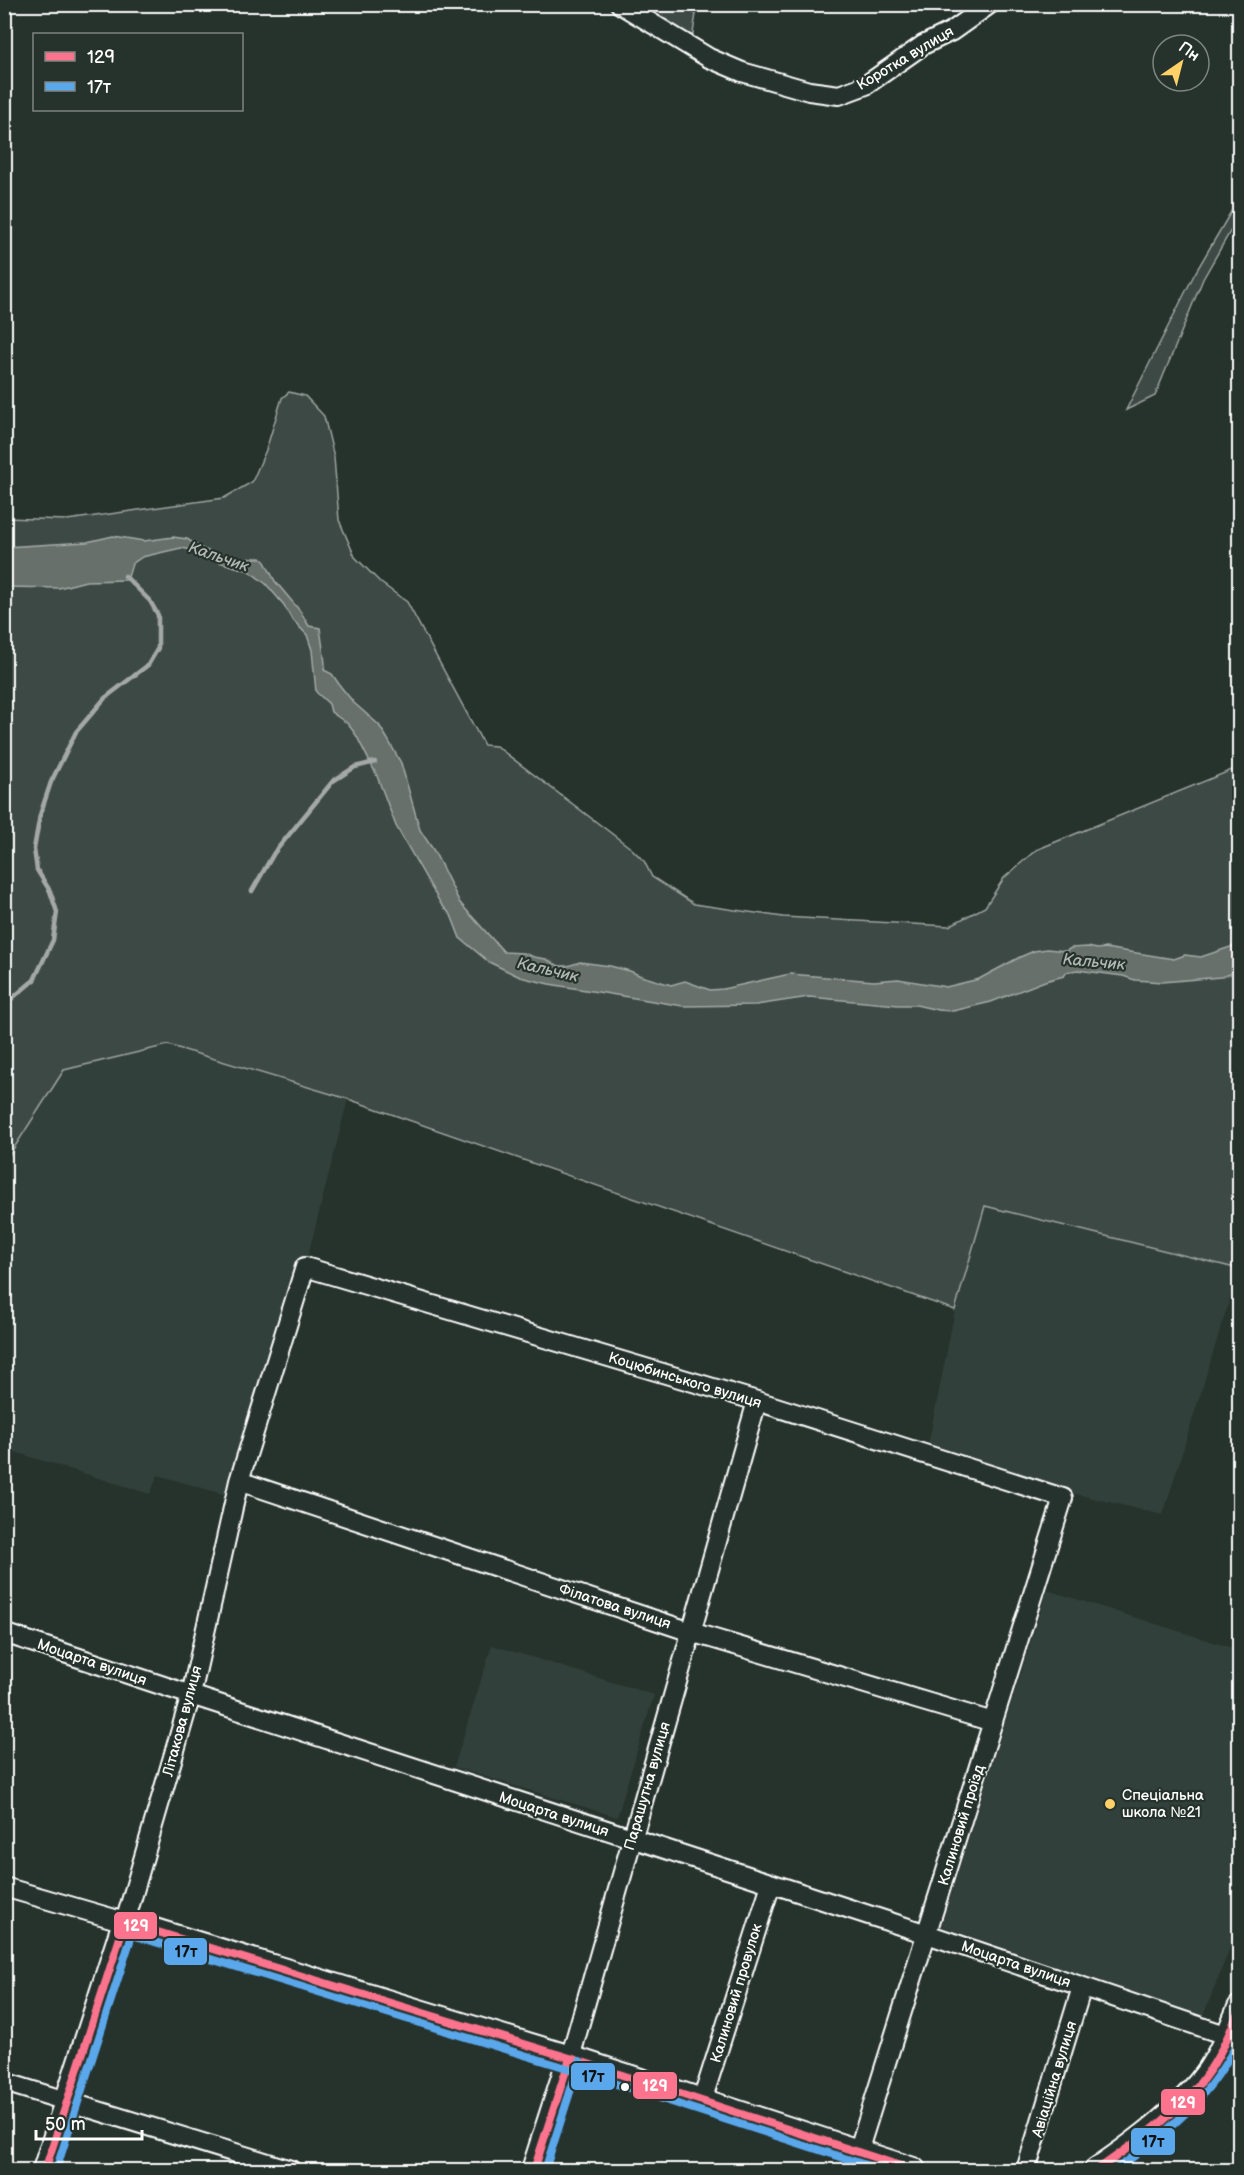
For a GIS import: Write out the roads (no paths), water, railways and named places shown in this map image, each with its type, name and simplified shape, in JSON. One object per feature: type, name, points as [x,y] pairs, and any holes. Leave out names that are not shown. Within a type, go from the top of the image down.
[{"type":"main road","points":[[126,1923],[570,2058],[914,2170]]},
{"type":"main road","name":"Літакова вулиця","points":[[45,2170],[126,1923]]},
{"type":"main road","points":[[1097,2170],[1146,2134],[1196,2088],[1234,2039],[1239,2008]]},
{"type":"main road","name":"Парашутна вулиця","points":[[534,2170],[570,2058]]},
{"type":"street","name":"Коротка вулиця","points":[[620,4],[709,58],[731,68],[809,91],[839,95],[866,86],[923,45],[952,31],[990,4]]},
{"type":"street","name":"Коцюбинського вулиця","points":[[305,1267],[757,1401],[1063,1498]]},
{"type":"street","name":"Літакова вулиця","points":[[126,1923],[191,1695],[239,1481],[305,1267]]},
{"type":"street","name":"Парашутна вулиця","points":[[570,2058],[757,1401]]},
{"type":"street","name":"Філатова вулиця","points":[[239,1481],[691,1632],[993,1722]]},
{"type":"street","name":"Калиновий проїзд","points":[[858,2152],[1063,1498]]},
{"type":"street","name":"Моцарта вулиця","points":[[4,1633],[927,1934],[1234,2039]]},
{"type":"street","name":"Калиновий провулок","points":[[702,2102],[771,1884]]},
{"type":"street","points":[[4,1887],[126,1923]]},
{"type":"street","name":"Авіаційна вулиця","points":[[1026,2170],[1082,1987]]},
{"type":"street","points":[[4,2082],[291,2170]]},
{"type":"water","name":"Кальчик","points":[[113,536],[144,541],[173,537],[187,539],[203,549],[227,558],[261,558],[265,562],[275,581],[300,611],[309,626],[320,628],[324,670],[332,674],[354,703],[379,725],[401,763],[420,830],[434,851],[460,903],[504,952],[523,953],[546,959],[559,966],[580,962],[610,966],[671,985],[685,981],[710,990],[790,974],[874,981],[898,979],[946,987],[979,979],[1034,951],[1047,949],[1066,951],[1071,948],[1088,947],[1174,959],[1185,955],[1201,957],[1239,944],[1239,971],[1221,977],[1162,982],[1077,970],[991,1002],[953,1011],[916,1005],[809,997],[756,1005],[683,1006],[549,984],[520,977],[489,962],[460,938],[451,915],[441,904],[396,826],[377,776],[356,735],[348,724],[331,712],[329,704],[316,692],[312,650],[307,635],[291,618],[284,605],[266,584],[249,571],[181,548],[142,557],[132,564],[127,580],[86,581],[59,588],[5,587],[5,547],[87,542]]},
{"type":"waterway","points":[[4,1005],[34,980],[53,940],[57,912],[50,891],[37,870],[34,849],[40,815],[51,782],[76,732],[105,698],[148,665],[158,648],[158,615],[150,601],[125,576]]},
{"type":"waterway","points":[[252,891],[274,853],[333,781],[355,767],[375,762]]},
{"type":"place","name":"Спеціальна школа №21","points":[[1110,1804]]}]
